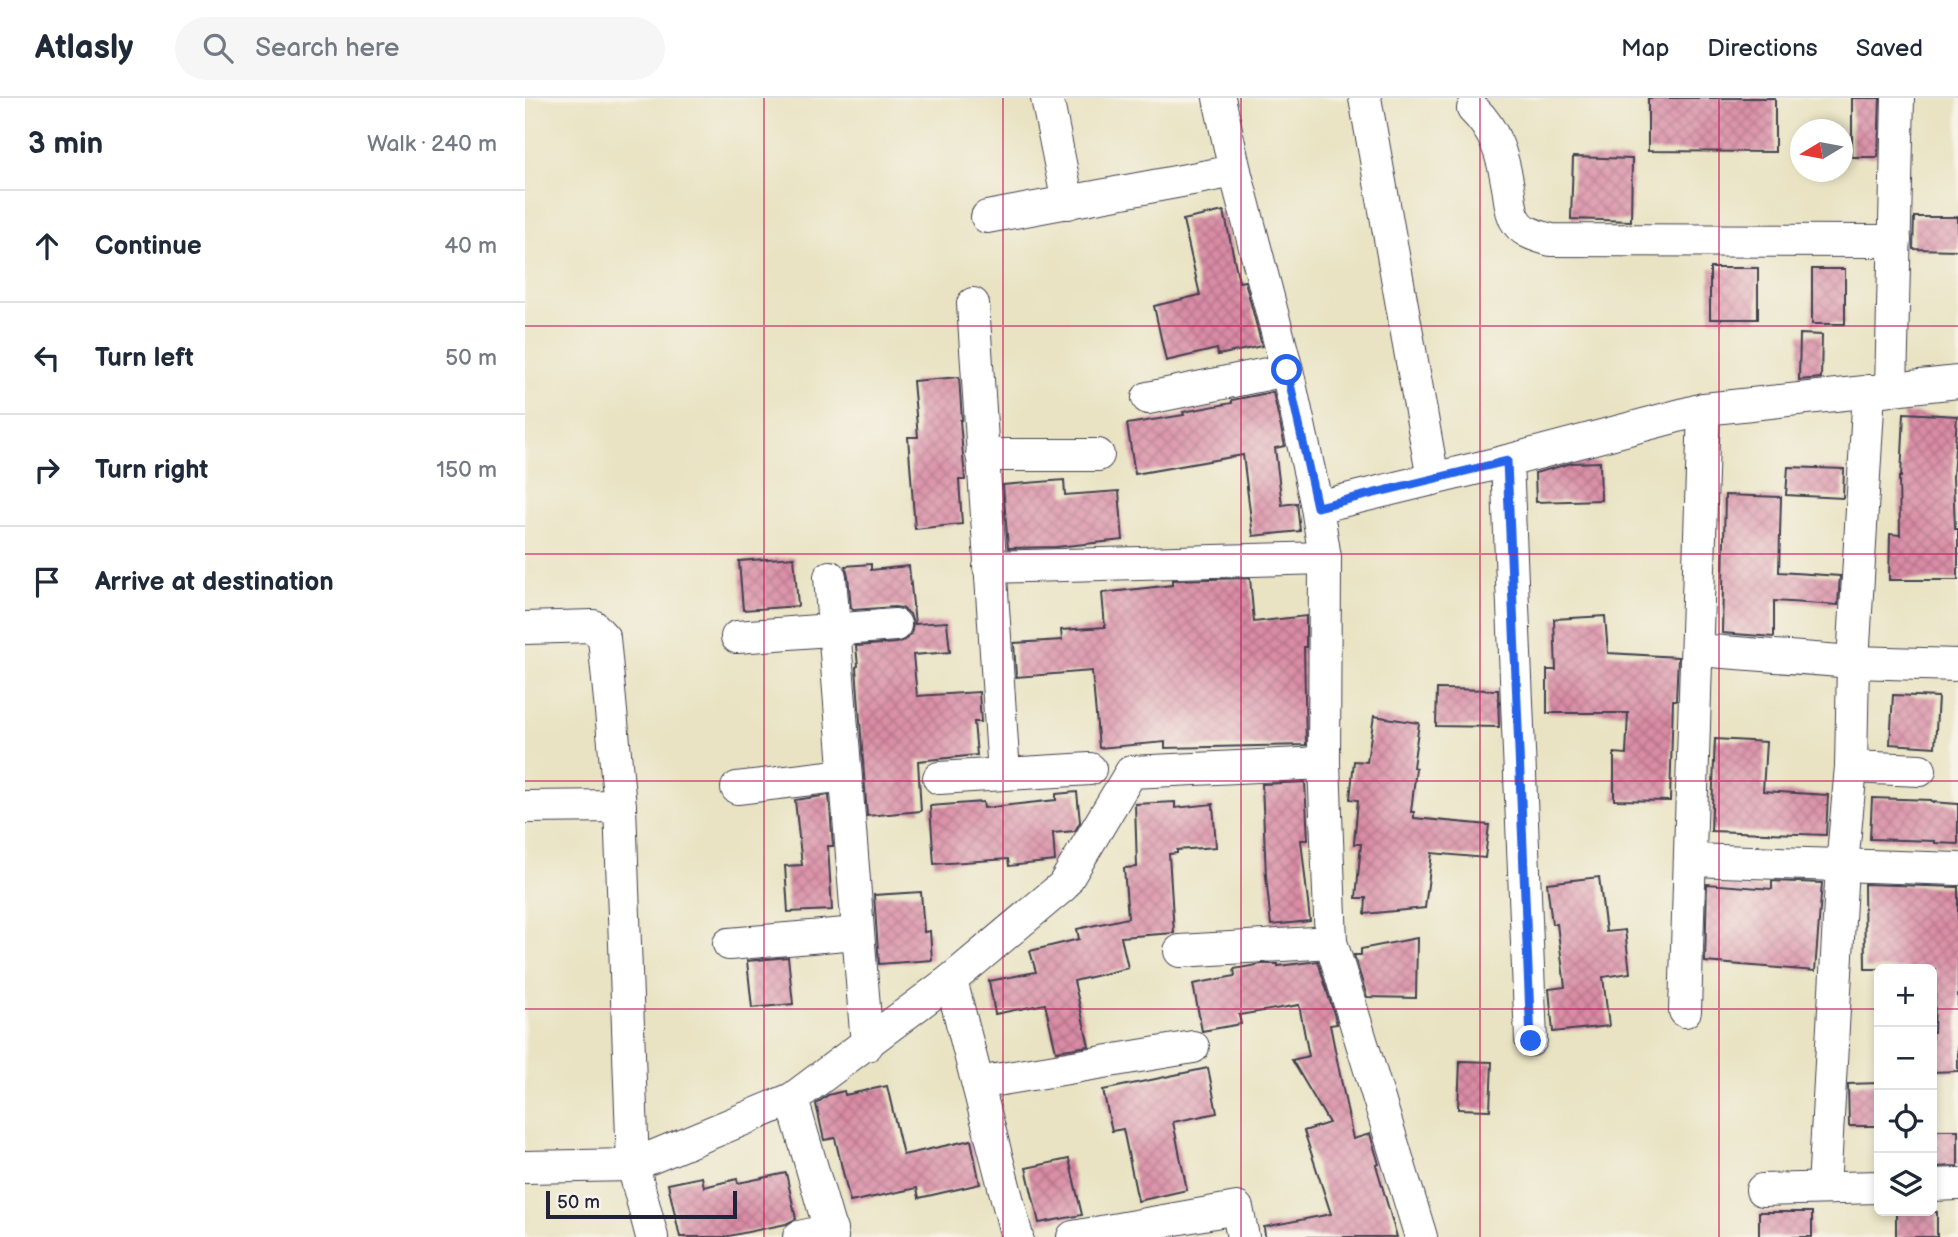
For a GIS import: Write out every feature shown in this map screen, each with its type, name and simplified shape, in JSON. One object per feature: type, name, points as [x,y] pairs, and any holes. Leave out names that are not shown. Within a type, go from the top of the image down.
[{"type":"street","points":[[1047,98],[1068,203]]},
{"type":"street","points":[[1219,98],[1235,171],[1287,370],[1317,507],[1325,558],[1324,763],[1331,942],[1421,1237]]},
{"type":"street","points":[[1365,98],[1433,479]]},
{"type":"street","points":[[1824,1188],[1842,866],[1851,767],[1853,662],[1895,242],[1898,98]]},
{"type":"street","points":[[1473,109],[1496,138],[1516,220],[1528,233],[1551,240],[1895,242]]},
{"type":"street","points":[[987,217],[1235,171]]},
{"type":"street","points":[[973,304],[1004,774]]},
{"type":"street","points":[[1148,398],[1287,370]]},
{"type":"street","points":[[1317,507],[1705,409],[1958,382]]},
{"type":"street","points":[[1685,1011],[1705,409]]},
{"type":"street","points":[[982,455],[1098,455]]},
{"type":"street","points":[[1507,461],[1531,1041]]},
{"type":"street","points":[[989,567],[1325,558]]},
{"type":"street","points":[[830,577],[867,1045]]},
{"type":"street","points":[[737,637],[895,625]]},
{"type":"street","points":[[525,628],[593,626],[604,638],[620,806],[633,1165],[652,1237]]},
{"type":"street","points":[[1698,650],[1853,662],[1958,665]]},
{"type":"street","points":[[525,1167],[633,1165],[792,1099],[951,980],[1063,886],[1131,772],[1324,763]]},
{"type":"street","points":[[1851,767],[1920,771]]},
{"type":"street","points":[[939,778],[1090,769]]},
{"type":"street","points":[[737,788],[845,775]]},
{"type":"street","points":[[525,807],[620,806]]},
{"type":"street","points":[[1691,860],[1958,869]]},
{"type":"street","points":[[729,944],[857,933]]},
{"type":"street","points":[[1180,951],[1331,942]]},
{"type":"street","points":[[951,980],[1017,1237]]},
{"type":"street","points":[[978,1083],[1193,1047]]},
{"type":"street","points":[[792,1099],[831,1233],[799,1237]]},
{"type":"street","points":[[1937,1185],[1958,1184]]},
{"type":"street","points":[[1762,1190],[1874,1186]]},
{"type":"street","points":[[1073,1237],[1237,1208],[1243,1237]]},
{"type":"building","points":[[1648,98],[1775,98],[1775,152],[1648,151]]},
{"type":"building","points":[[1852,98],[1880,98],[1878,157],[1853,157]]},
{"type":"building","points":[[1573,157],[1632,159],[1631,221],[1571,219]]},
{"type":"building","points":[[1224,211],[1239,282],[1245,281],[1262,346],[1218,355],[1217,349],[1166,361],[1154,306],[1200,295],[1183,220]]},
{"type":"building","points":[[1914,217],[1958,217],[1958,250],[1913,249]]},
{"type":"building","points":[[1710,268],[1758,268],[1758,319],[1710,319]]},
{"type":"building","points":[[1812,269],[1845,269],[1845,324],[1812,324]]},
{"type":"building","points":[[1800,334],[1822,335],[1821,378],[1799,380]]},
{"type":"building","points":[[959,377],[965,480],[959,480],[962,524],[915,529],[908,437],[918,437],[913,381]]},
{"type":"building","points":[[1273,392],[1285,446],[1275,448],[1282,505],[1297,503],[1300,531],[1253,536],[1243,455],[1135,474],[1127,424],[1184,415],[1183,412]]},
{"type":"building","points":[[1904,413],[1957,416],[1953,477],[1955,529],[1958,529],[1958,580],[1889,580],[1890,534],[1900,535],[1899,477]]},
{"type":"building","points":[[1600,462],[1601,500],[1536,502],[1535,473],[1572,463]]},
{"type":"building","points":[[1788,467],[1844,469],[1843,498],[1786,495]]},
{"type":"building","points":[[1064,480],[1065,495],[1119,491],[1123,540],[1056,547],[1008,548],[1003,485]]},
{"type":"building","points":[[1725,495],[1781,497],[1779,572],[1840,576],[1838,605],[1774,601],[1774,637],[1722,633]]},
{"type":"building","points":[[794,557],[798,606],[743,610],[739,561]]},
{"type":"building","points":[[871,564],[871,570],[909,566],[915,624],[947,622],[950,652],[913,655],[917,696],[979,692],[981,722],[974,722],[977,755],[918,761],[921,811],[867,816],[856,646],[905,640],[911,634],[913,624],[910,614],[902,608],[851,608],[845,566]]},
{"type":"building","points":[[1250,578],[1254,622],[1306,616],[1306,745],[1165,748],[1165,742],[1099,748],[1092,671],[1016,677],[1014,643],[1062,640],[1061,630],[1105,627],[1102,593],[1172,585],[1172,580]]},
{"type":"building","points":[[1605,616],[1608,653],[1678,657],[1676,700],[1673,700],[1670,801],[1614,800],[1614,753],[1626,754],[1628,713],[1547,713],[1547,670],[1556,670],[1554,619]]},
{"type":"building","points":[[1437,689],[1498,690],[1499,727],[1436,726]]},
{"type":"building","points":[[1893,695],[1938,697],[1935,747],[1890,744]]},
{"type":"building","points":[[1374,716],[1419,723],[1413,767],[1416,768],[1411,812],[1414,812],[1414,818],[1489,825],[1485,858],[1432,853],[1425,908],[1365,914],[1366,898],[1356,898],[1361,844],[1354,844],[1358,800],[1350,799],[1354,761],[1367,762]]},
{"type":"building","points":[[1715,739],[1766,742],[1763,791],[1828,795],[1826,835],[1711,831]]},
{"type":"building","points":[[1305,782],[1308,840],[1301,840],[1310,921],[1271,925],[1262,784]]},
{"type":"building","points":[[1077,792],[1080,822],[1075,831],[1053,833],[1055,861],[1009,866],[1008,859],[934,864],[930,806],[983,802],[984,808],[1056,800],[1056,794]]},
{"type":"building","points":[[829,795],[833,846],[828,846],[832,910],[788,912],[785,866],[802,865],[795,800]]},
{"type":"building","points":[[1872,798],[1931,800],[1958,804],[1958,844],[1870,839]]},
{"type":"building","points":[[1175,802],[1175,808],[1213,804],[1216,847],[1177,850],[1177,853],[1169,854],[1174,933],[1121,937],[1128,968],[1074,981],[1089,1046],[1056,1051],[1045,1004],[995,1014],[989,981],[1036,972],[1030,951],[1079,939],[1077,929],[1128,918],[1124,868],[1137,867],[1135,804]]},
{"type":"building","points":[[1599,877],[1606,932],[1625,930],[1630,973],[1603,977],[1609,1026],[1553,1032],[1549,989],[1565,987],[1557,924],[1552,924],[1547,883]]},
{"type":"building","points":[[1772,881],[1822,883],[1815,971],[1705,962],[1707,884],[1772,889]]},
{"type":"building","points":[[1864,884],[1958,887],[1958,1071],[1937,1072],[1937,964],[1874,964],[1874,969],[1865,969]]},
{"type":"building","points":[[921,892],[924,932],[930,931],[932,960],[879,964],[874,895]]},
{"type":"building","points":[[1417,938],[1416,998],[1367,997],[1354,955],[1361,955],[1361,949]]},
{"type":"building","points":[[788,957],[793,1004],[752,1008],[747,961]]},
{"type":"building","points":[[1318,961],[1337,1024],[1330,1025],[1353,1139],[1370,1134],[1397,1237],[1265,1237],[1264,1227],[1331,1214],[1304,1131],[1329,1123],[1292,1060],[1309,1056],[1299,1005],[1239,1015],[1241,1024],[1202,1031],[1193,984],[1235,976],[1234,969],[1262,964],[1278,966]]},
{"type":"building","points":[[1460,1061],[1492,1062],[1490,1110],[1458,1109]]},
{"type":"building","points":[[1208,1068],[1217,1113],[1173,1122],[1187,1190],[1138,1201],[1123,1129],[1112,1131],[1103,1090]]},
{"type":"building","points":[[1874,1083],[1874,1126],[1849,1126],[1848,1084]]},
{"type":"building","points":[[887,1086],[903,1155],[971,1140],[980,1184],[919,1198],[917,1188],[850,1202],[835,1138],[824,1140],[816,1104],[828,1095],[844,1091],[845,1095]]},
{"type":"building","points":[[1937,1130],[1958,1130],[1958,1166],[1937,1167]]},
{"type":"building","points":[[1069,1159],[1082,1215],[1039,1223],[1026,1168]]},
{"type":"building","points":[[786,1173],[796,1219],[786,1224],[724,1237],[680,1237],[668,1184],[702,1177],[704,1187],[737,1179],[738,1183]]},
{"type":"building","points":[[1759,1212],[1812,1212],[1812,1237],[1759,1237]]},
{"type":"building","points":[[1896,1216],[1937,1216],[1937,1237],[1896,1237]]},
{"type":"route","points":[[1287,370],[1317,507],[1507,461],[1531,1041]]}]
